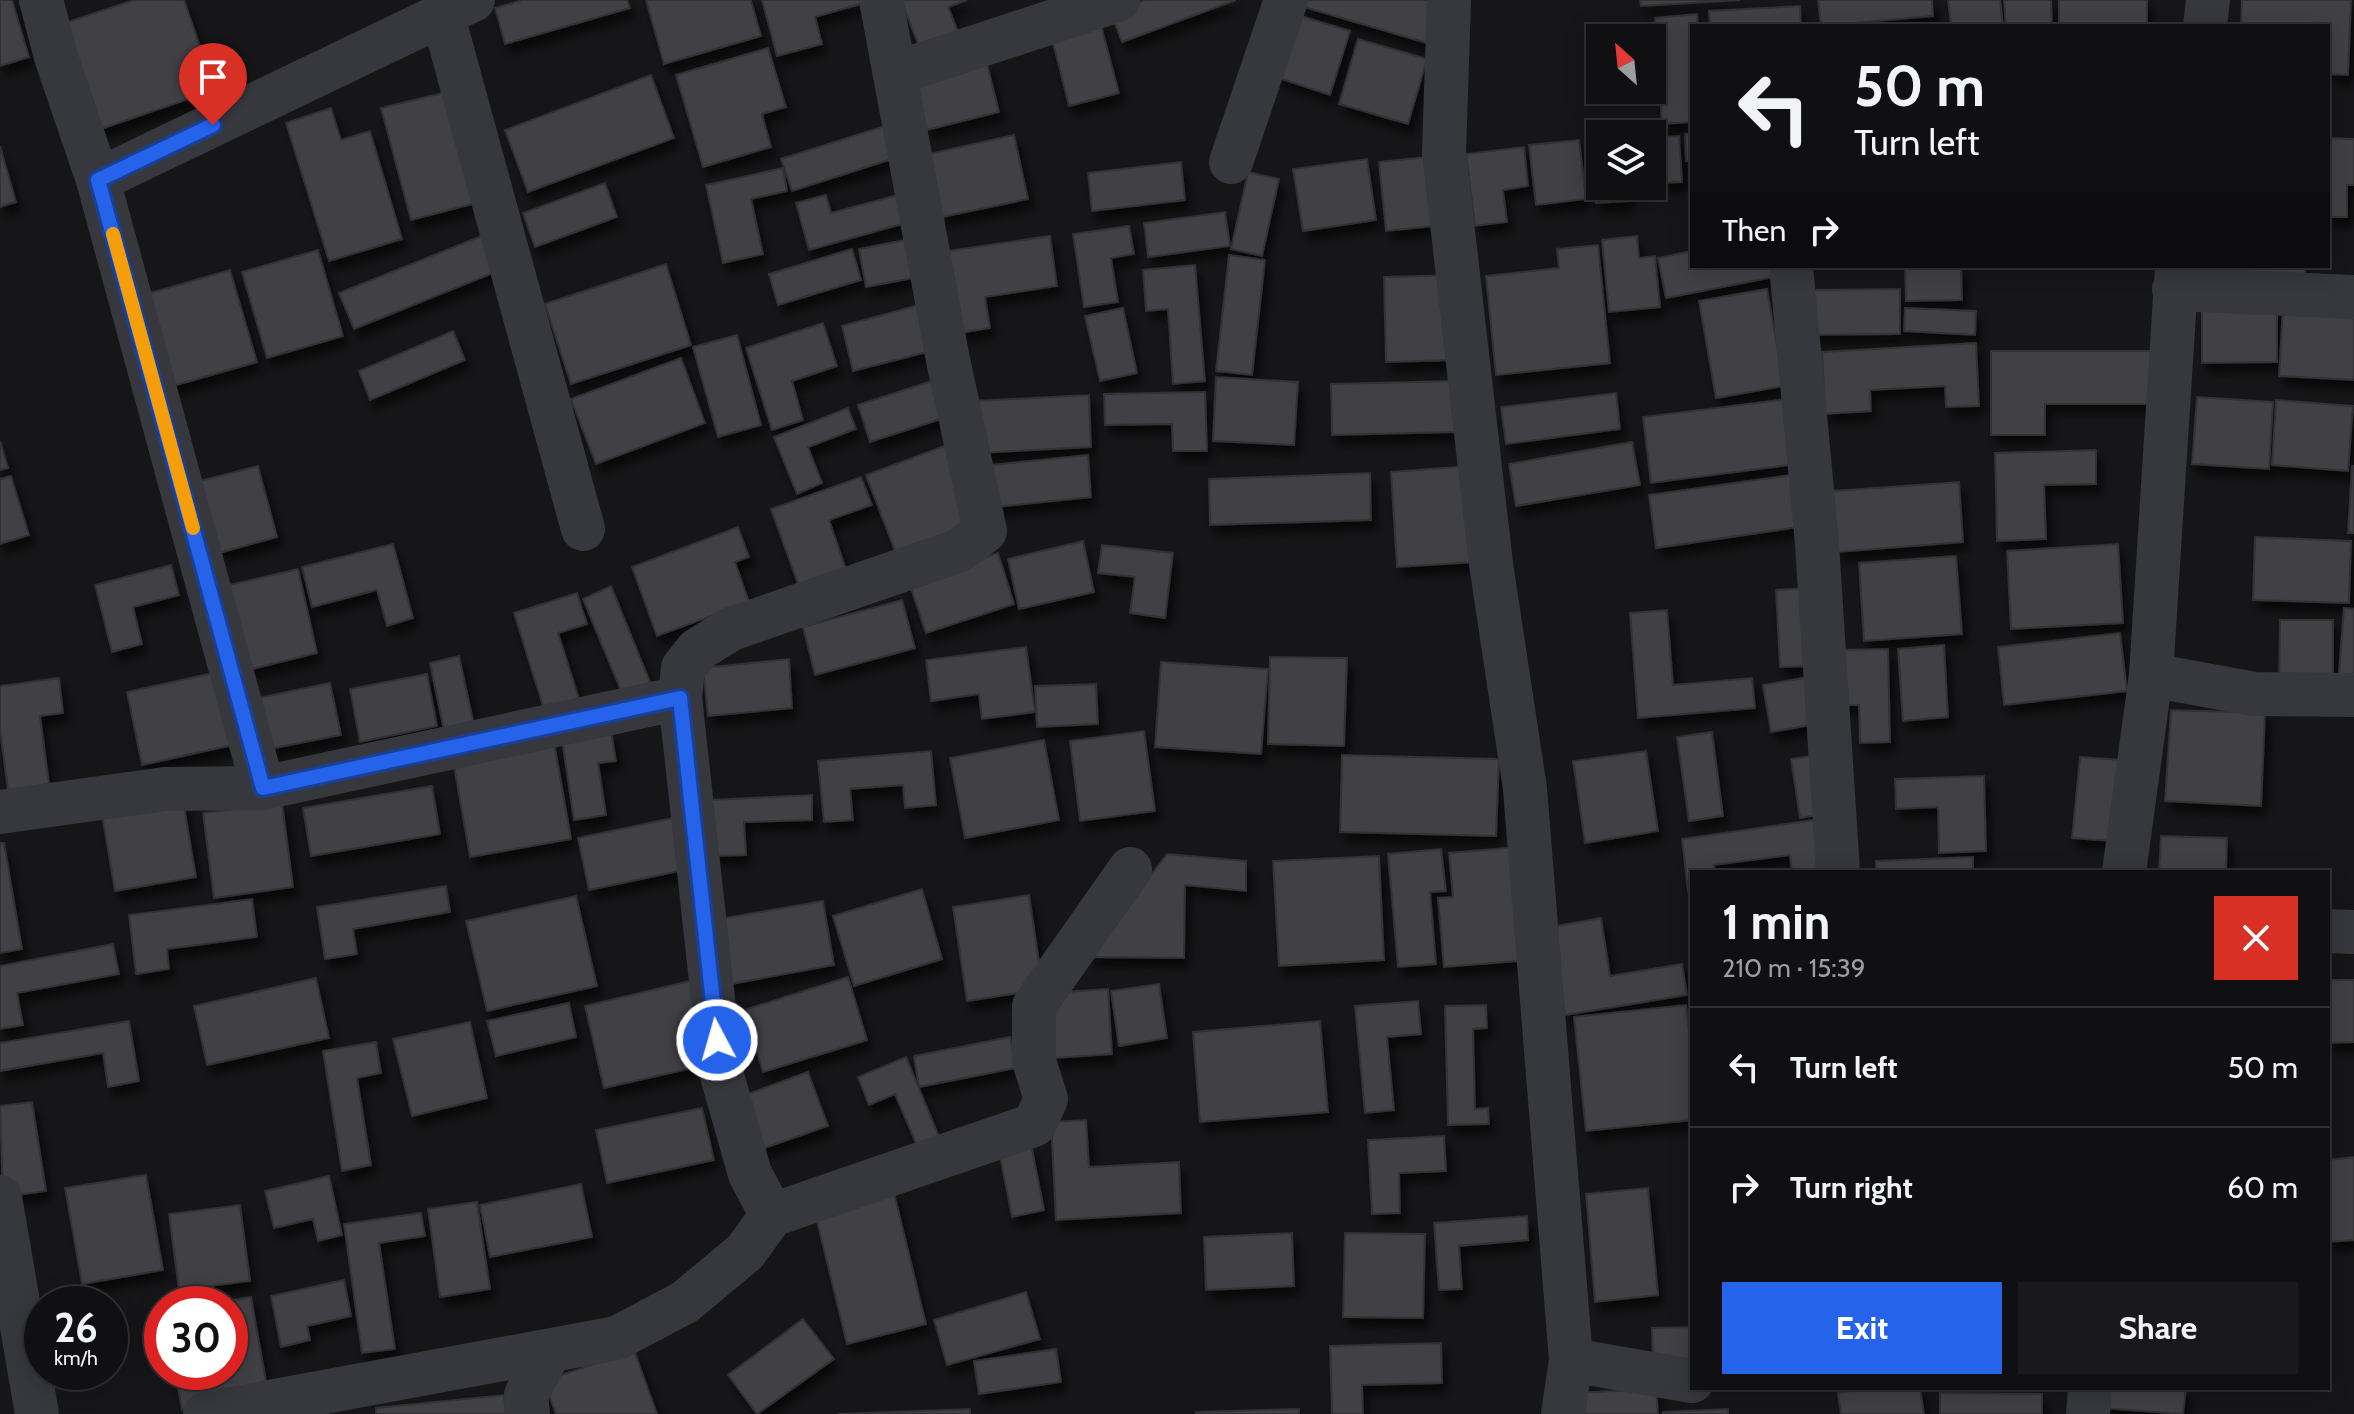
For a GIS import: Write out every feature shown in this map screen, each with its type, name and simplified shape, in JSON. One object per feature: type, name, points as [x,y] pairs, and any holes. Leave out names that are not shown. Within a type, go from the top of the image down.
[{"type":"street","points":[[41,0],[56,57],[98,180],[263,788]]},
{"type":"street","points":[[772,1215],[750,1174],[721,1072],[680,698],[683,668],[697,650],[731,629],[958,551],[985,531],[948,360],[881,0]]},
{"type":"street","points":[[896,73],[1118,0]]},
{"type":"street","points":[[1231,162],[1286,0]]},
{"type":"street","points":[[1449,0],[1444,153],[1491,564],[1525,789],[1571,1360],[1563,1414]]},
{"type":"street","points":[[2205,24],[2208,0]]},
{"type":"street","points":[[98,180],[457,6],[583,529]]},
{"type":"street","points":[[1791,268],[1817,544],[1838,870]]},
{"type":"street","points":[[2124,870],[2151,675],[2175,278],[2354,297]]},
{"type":"street","points":[[2151,675],[2254,694],[2354,695]]},
{"type":"street","points":[[0,812],[165,789],[263,788],[680,698]]},
{"type":"street","points":[[205,1414],[617,1338],[685,1302],[745,1252],[772,1215],[1034,1125],[1046,1099],[1034,1061],[1034,1006],[1130,869]]},
{"type":"street","points":[[2330,931],[2354,932]]},
{"type":"street","points":[[0,1197],[37,1414]]},
{"type":"street","points":[[528,1414],[526,1395],[549,1352]]},
{"type":"street","points":[[1571,1360],[1690,1381]]},
{"type":"street","points":[[2088,1414],[2090,1390]]},
{"type":"building","points":[[0,0],[12,0],[29,57],[0,66]]},
{"type":"building","points":[[134,0],[184,0],[215,90],[98,130],[62,24]]},
{"type":"building","points":[[523,0],[627,0],[630,8],[505,44],[495,8]]},
{"type":"building","points":[[646,0],[751,0],[761,36],[664,64]]},
{"type":"building","points":[[762,0],[871,1],[815,17],[822,44],[777,56]]},
{"type":"building","points":[[901,0],[967,0],[948,7],[961,39],[922,54]]},
{"type":"building","points":[[1145,0],[1236,0],[1122,42],[1111,13]]},
{"type":"building","points":[[1303,0],[1437,0],[1433,45],[1301,6]]},
{"type":"building","points":[[1640,0],[1740,0],[1641,6]]},
{"type":"building","points":[[1818,0],[1932,0],[1933,16],[1821,24]]},
{"type":"building","points":[[1948,0],[2000,0],[2003,24],[1951,24]]},
{"type":"building","points":[[2004,0],[2051,0],[2052,24],[2006,24]]},
{"type":"building","points":[[2059,0],[2147,0],[2147,24],[2059,24]]},
{"type":"building","points":[[2242,0],[2351,0],[2348,75],[2330,74],[2330,24],[2241,24]]},
{"type":"building","points":[[1800,6],[1801,24],[1710,24],[1709,11]]},
{"type":"building","points":[[1697,14],[1698,24],[1690,24],[1690,122],[1666,124],[1666,120],[1662,120],[1661,104],[1666,104],[1666,24],[1655,24],[1655,18]]},
{"type":"building","points":[[1297,15],[1350,31],[1330,95],[1276,77]]},
{"type":"building","points":[[1099,18],[1119,93],[1069,106],[1050,31]]},
{"type":"building","points":[[1358,39],[1427,59],[1408,124],[1339,104]]},
{"type":"building","points":[[768,48],[786,107],[762,114],[771,147],[703,167],[676,75]]},
{"type":"building","points":[[987,64],[999,112],[927,130],[914,83]]},
{"type":"building","points":[[651,75],[674,138],[528,192],[505,130]]},
{"type":"building","points":[[455,90],[484,201],[411,220],[381,108]]},
{"type":"building","points":[[331,108],[341,140],[370,131],[402,239],[329,261],[286,123]]},
{"type":"building","points":[[891,124],[901,156],[792,191],[781,159]]},
{"type":"building","points":[[1685,134],[1690,134],[1690,161],[1686,161]]},
{"type":"building","points":[[1014,135],[1028,199],[942,217],[929,154]]},
{"type":"building","points":[[1679,136],[1682,182],[1666,183],[1666,137]]},
{"type":"building","points":[[2330,138],[2354,139],[2354,185],[2347,185],[2347,217],[2330,217]]},
{"type":"building","points":[[1579,140],[1586,199],[1536,205],[1529,145]]},
{"type":"building","points":[[0,146],[16,202],[0,207]]},
{"type":"building","points":[[1524,147],[1528,186],[1503,190],[1507,222],[1475,226],[1466,154]]},
{"type":"building","points":[[1436,156],[1443,225],[1386,231],[1379,162]]},
{"type":"building","points":[[1367,159],[1376,220],[1303,231],[1293,169]]},
{"type":"building","points":[[1181,162],[1185,200],[1092,211],[1088,173]]},
{"type":"building","points":[[783,168],[787,191],[751,199],[763,254],[723,263],[706,185]]},
{"type":"building","points":[[1248,172],[1279,179],[1262,256],[1231,249]]},
{"type":"building","points":[[605,183],[617,217],[535,247],[523,213]]},
{"type":"building","points":[[905,193],[913,221],[809,250],[796,203],[826,195],[831,213]]},
{"type":"building","points":[[1596,200],[1629,200],[1629,201],[1596,203]]},
{"type":"building","points":[[1225,212],[1230,246],[1148,257],[1144,223]]},
{"type":"building","points":[[1129,226],[1134,254],[1111,258],[1118,302],[1084,307],[1073,234]]},
{"type":"building","points":[[484,235],[498,271],[354,329],[339,293]]},
{"type":"building","points":[[1050,236],[1057,286],[985,297],[990,328],[959,333],[947,251]]},
{"type":"building","points":[[1637,236],[1639,258],[1655,256],[1660,307],[1609,312],[1602,240]]},
{"type":"building","points":[[911,239],[918,277],[866,287],[859,249]]},
{"type":"building","points":[[1598,245],[1610,363],[1496,375],[1486,276],[1559,268],[1557,249]]},
{"type":"building","points":[[852,249],[861,280],[778,305],[769,274]]},
{"type":"building","points":[[318,250],[343,336],[267,358],[242,272]]},
{"type":"building","points":[[1690,251],[1690,268],[1782,268],[1784,275],[1666,298],[1658,258]]},
{"type":"building","points":[[1229,255],[1265,260],[1252,375],[1216,371]]},
{"type":"building","points":[[666,264],[691,345],[571,384],[545,304]]},
{"type":"building","points":[[1195,265],[1205,381],[1173,384],[1168,309],[1146,311],[1143,270]]},
{"type":"building","points":[[1905,268],[1961,268],[1962,300],[1906,301]]},
{"type":"building","points":[[2200,268],[2305,268],[2305,285],[2200,284]]},
{"type":"building","points":[[230,270],[257,362],[166,388],[140,296]]},
{"type":"building","points":[[1453,275],[1455,360],[1386,362],[1384,277]]},
{"type":"building","points":[[1767,289],[1784,386],[1716,398],[1699,301]]},
{"type":"building","points":[[1900,289],[1900,334],[1799,335],[1799,290]]},
{"type":"building","points":[[919,305],[931,351],[853,371],[842,326]]},
{"type":"building","points":[[2277,307],[2277,362],[2202,363],[2202,308]]},
{"type":"building","points":[[2283,307],[2354,310],[2354,380],[2279,376]]},
{"type":"building","points":[[1123,308],[1137,373],[1100,381],[1085,316]]},
{"type":"building","points":[[1905,308],[1976,311],[1975,335],[1904,331]]},
{"type":"building","points":[[823,323],[837,366],[792,381],[803,420],[772,430],[746,348]]},
{"type":"building","points":[[453,331],[465,360],[370,400],[359,371]]},
{"type":"building","points":[[737,335],[761,425],[718,437],[693,347]]},
{"type":"building","points":[[1976,343],[1979,406],[1946,407],[1945,386],[1870,390],[1871,411],[1825,414],[1822,352]]},
{"type":"building","points":[[1991,351],[2157,351],[2157,404],[2045,404],[2045,435],[1991,435]]},
{"type":"building","points":[[681,358],[705,423],[596,464],[571,399]]},
{"type":"building","points":[[1216,377],[1298,382],[1294,445],[1213,441]]},
{"type":"building","points":[[938,379],[950,416],[870,442],[858,405]]},
{"type":"building","points":[[1454,381],[1455,432],[1332,435],[1331,384]]},
{"type":"building","points":[[1205,392],[1207,451],[1173,451],[1172,424],[1105,425],[1104,394]]},
{"type":"building","points":[[1616,393],[1620,429],[1506,444],[1501,407]]},
{"type":"building","points":[[1089,395],[1091,447],[976,453],[974,401]]},
{"type":"building","points":[[2197,397],[2273,402],[2269,469],[2192,464]]},
{"type":"building","points":[[1788,399],[1797,464],[1651,483],[1643,417]]},
{"type":"building","points":[[2276,400],[2353,406],[2348,471],[2272,465]]},
{"type":"building","points":[[848,408],[856,429],[808,447],[822,483],[797,494],[774,437]]},
{"type":"building","points":[[0,441],[8,468],[0,470]]},
{"type":"building","points":[[1632,442],[1640,485],[1516,506],[1509,464]]},
{"type":"building","points":[[947,445],[979,529],[898,559],[866,475]]},
{"type":"building","points":[[2096,450],[2096,484],[2044,485],[2046,539],[1997,541],[1995,453]]},
{"type":"building","points":[[1088,455],[1091,497],[986,508],[982,466]]},
{"type":"building","points":[[258,466],[277,537],[219,553],[200,481]]},
{"type":"building","points":[[1469,466],[1475,562],[1397,567],[1391,472]]},
{"type":"building","points":[[2352,466],[2354,533],[2348,533]]},
{"type":"building","points":[[1370,473],[1371,520],[1210,525],[1209,479]]},
{"type":"building","points":[[1792,475],[1799,527],[1656,548],[1649,495]]},
{"type":"building","points":[[11,476],[29,535],[0,544],[0,479]]},
{"type":"building","points":[[861,477],[872,505],[829,520],[848,575],[801,592],[771,509]]},
{"type":"building","points":[[1959,482],[1963,542],[1837,552],[1833,491]]},
{"type":"building","points":[[738,527],[749,557],[735,562],[749,602],[657,636],[632,567]]},
{"type":"building","points":[[2255,537],[2351,541],[2349,603],[2253,600]]},
{"type":"building","points":[[1083,541],[1094,592],[1019,609],[1008,559]]},
{"type":"building","points":[[393,544],[413,618],[387,626],[377,590],[312,607],[302,567]]},
{"type":"building","points":[[2118,544],[2123,623],[2011,629],[2007,551]]},
{"type":"building","points":[[1102,545],[1173,553],[1165,618],[1130,613],[1135,577],[1098,573]]},
{"type":"building","points":[[998,553],[1014,604],[926,633],[909,582]]},
{"type":"building","points":[[1956,556],[1962,634],[1864,641],[1859,563]]},
{"type":"building","points":[[171,565],[179,595],[133,607],[142,644],[112,652],[95,585]]},
{"type":"building","points":[[298,569],[317,653],[244,671],[225,586]]},
{"type":"building","points":[[611,586],[654,692],[626,703],[583,599]]},
{"type":"building","points":[[1809,588],[1812,666],[1780,667],[1776,590]]},
{"type":"building","points":[[577,593],[587,624],[558,633],[582,708],[547,719],[514,613]]},
{"type":"building","points":[[902,600],[915,648],[815,675],[803,627]]},
{"type":"building","points":[[2344,608],[2354,609],[2354,687],[2338,686]]},
{"type":"building","points":[[1667,610],[1673,685],[1752,678],[1755,708],[1638,718],[1630,613]]},
{"type":"building","points":[[2280,620],[2333,620],[2333,689],[2279,688]]},
{"type":"building","points":[[2120,633],[2127,691],[2004,705],[1998,647]]},
{"type":"building","points":[[1944,645],[1948,717],[1903,721],[1898,649]]},
{"type":"building","points":[[1026,647],[1035,712],[982,719],[979,694],[931,701],[926,660]]},
{"type":"building","points":[[1888,649],[1890,742],[1860,743],[1859,705],[1836,705],[1835,650]]},
{"type":"building","points":[[459,656],[476,734],[446,740],[430,663]]},
{"type":"building","points":[[1270,657],[1347,658],[1344,746],[1268,744]]},
{"type":"building","points":[[789,659],[792,708],[708,716],[703,668]]},
{"type":"building","points":[[1161,662],[1268,669],[1261,754],[1155,747]]},
{"type":"building","points":[[218,672],[233,745],[142,765],[127,692]]},
{"type":"building","points":[[427,674],[437,726],[360,742],[350,689]]},
{"type":"building","points":[[1809,677],[1817,724],[1771,732],[1763,685]]},
{"type":"building","points":[[59,678],[63,713],[40,716],[49,784],[8,790],[0,730],[0,686]]},
{"type":"building","points":[[330,683],[341,735],[269,749],[258,698]]},
{"type":"building","points":[[1096,684],[1098,724],[1037,727],[1035,686]]},
{"type":"building","points":[[2171,710],[2265,713],[2261,806],[2165,801]]},
{"type":"building","points":[[611,731],[616,761],[598,763],[606,815],[574,820],[562,739]]},
{"type":"building","points":[[1144,731],[1155,811],[1080,821],[1070,741]]},
{"type":"building","points":[[1712,732],[1723,816],[1689,821],[1677,737]]},
{"type":"building","points":[[1044,740],[1059,820],[965,838],[950,758]]},
{"type":"building","points":[[554,742],[571,839],[470,857],[453,760]]},
{"type":"building","points":[[931,751],[936,805],[905,808],[903,785],[850,789],[853,820],[824,822],[818,761]]},
{"type":"building","points":[[1646,751],[1658,831],[1585,843],[1573,761]]},
{"type":"building","points":[[1342,755],[1499,759],[1496,836],[1340,832]]},
{"type":"building","points":[[1819,755],[1829,813],[1800,818],[1791,759]]},
{"type":"building","points":[[2080,757],[2122,760],[2113,841],[2072,838]]},
{"type":"building","points":[[1984,776],[1986,851],[1939,853],[1938,807],[1896,809],[1895,779]]},
{"type":"building","points":[[432,786],[440,834],[311,856],[303,808]]},
{"type":"building","points":[[812,795],[812,820],[744,822],[746,855],[712,856],[710,800]]},
{"type":"building","points":[[183,801],[196,877],[115,891],[102,815]]},
{"type":"building","points":[[282,803],[293,887],[214,898],[203,813]]},
{"type":"building","points":[[673,818],[684,870],[589,890],[578,838]]},
{"type":"building","points":[[1821,819],[1828,870],[1792,870],[1790,855],[1714,865],[1715,870],[1690,870],[1688,891],[1682,839]]},
{"type":"building","points":[[2161,836],[2227,838],[2226,870],[2159,870]]},
{"type":"building","points":[[0,843],[4,843],[22,949],[0,953]]},
{"type":"building","points":[[1519,847],[1529,960],[1444,967],[1438,898],[1453,897],[1449,853]]},
{"type":"building","points":[[1441,849],[1446,891],[1430,892],[1436,964],[1398,967],[1388,854]]},
{"type":"building","points":[[1167,854],[1246,861],[1246,891],[1185,885],[1184,958],[1088,957]]},
{"type":"building","points":[[1379,856],[1384,960],[1279,966],[1273,861]]},
{"type":"building","points":[[1973,857],[1973,870],[1876,870],[1876,861]]},
{"type":"building","points":[[446,886],[450,912],[353,929],[357,954],[325,959],[317,907]]},
{"type":"building","points":[[922,889],[942,959],[854,986],[833,916]]},
{"type":"building","points":[[1029,895],[1043,989],[967,1001],[953,907]]},
{"type":"building","points":[[576,896],[597,986],[487,1011],[466,921]]},
{"type":"building","points":[[252,899],[257,937],[167,949],[169,969],[136,974],[129,915]]},
{"type":"building","points":[[823,901],[834,965],[720,986],[708,921]]},
{"type":"building","points":[[1601,918],[1610,976],[1682,964],[1687,995],[1565,1015],[1551,927]]},
{"type":"building","points":[[113,944],[119,974],[17,993],[23,1025],[0,1029],[0,966]]},
{"type":"building","points":[[848,977],[867,1040],[763,1072],[744,1010]]},
{"type":"building","points":[[316,978],[329,1038],[207,1065],[194,1006]]},
{"type":"building","points":[[2330,980],[2354,980],[2354,1042],[2330,1043]]},
{"type":"building","points":[[690,981],[710,1064],[604,1088],[585,1006]]},
{"type":"building","points":[[1159,984],[1167,1038],[1119,1046],[1111,991]]},
{"type":"building","points":[[1108,989],[1112,1054],[1055,1058],[1050,993]]},
{"type":"building","points":[[1418,1001],[1421,1034],[1387,1037],[1394,1110],[1365,1113],[1355,1006]]},
{"type":"building","points":[[569,1003],[576,1037],[496,1056],[487,1021]]},
{"type":"building","points":[[1486,1005],[1487,1028],[1473,1029],[1475,1109],[1488,1108],[1489,1124],[1448,1125],[1445,1006]]},
{"type":"building","points":[[1686,1005],[1690,1043],[1690,1120],[1586,1131],[1574,1017]]},
{"type":"building","points":[[129,1021],[139,1081],[108,1087],[103,1053],[0,1071],[0,1043]]},
{"type":"building","points":[[1320,1021],[1328,1112],[1200,1122],[1193,1032]]},
{"type":"building","points":[[470,1022],[487,1098],[412,1116],[393,1039]]},
{"type":"building","points":[[1010,1037],[1016,1068],[919,1087],[914,1056]]},
{"type":"building","points":[[376,1042],[381,1073],[357,1078],[371,1165],[342,1171],[323,1051]]},
{"type":"building","points":[[906,1057],[940,1139],[918,1148],[895,1094],[869,1105],[858,1077]]},
{"type":"building","points":[[808,1072],[828,1126],[756,1151],[737,1098]]},
{"type":"building","points":[[32,1102],[46,1191],[3,1197],[0,1106]]},
{"type":"building","points":[[702,1108],[714,1160],[607,1183],[596,1130]]},
{"type":"building","points":[[1086,1120],[1089,1167],[1179,1162],[1181,1213],[1056,1220],[1051,1122]]},
{"type":"building","points":[[1444,1136],[1446,1171],[1399,1173],[1400,1213],[1372,1214],[1368,1140]]},
{"type":"building","points":[[1031,1144],[1044,1210],[1012,1217],[999,1151]]},
{"type":"building","points":[[2354,1157],[2354,1240],[2330,1242],[2330,1160]]},
{"type":"building","points":[[146,1175],[163,1270],[82,1284],[65,1188]]},
{"type":"building","points":[[329,1176],[342,1235],[318,1241],[313,1219],[274,1228],[265,1191]]},
{"type":"building","points":[[581,1184],[592,1237],[490,1257],[480,1205]]},
{"type":"building","points":[[1648,1188],[1658,1295],[1595,1302],[1586,1194]]},
{"type":"building","points":[[894,1193],[926,1324],[847,1344],[815,1213]]},
{"type":"building","points":[[477,1202],[490,1289],[440,1297],[428,1209]]},
{"type":"building","points":[[240,1205],[250,1281],[178,1286],[169,1214]]},
{"type":"building","points":[[421,1213],[425,1236],[379,1243],[395,1349],[362,1353],[344,1224]]},
{"type":"building","points":[[1527,1216],[1528,1240],[1459,1246],[1462,1289],[1439,1290],[1434,1223]]},
{"type":"building","points":[[1292,1233],[1294,1286],[1206,1290],[1204,1237]]},
{"type":"building","points":[[1345,1233],[1425,1234],[1423,1318],[1343,1317]]},
{"type":"building","points":[[344,1280],[351,1316],[307,1326],[310,1340],[281,1347],[271,1296]]},
{"type":"building","points":[[1026,1292],[1040,1339],[947,1365],[934,1320]]},
{"type":"building","points":[[251,1297],[268,1393],[182,1410],[178,1390],[248,1390],[248,1298]]},
{"type":"building","points":[[803,1319],[834,1359],[757,1414],[728,1375]]},
{"type":"building","points":[[1690,1327],[1690,1370],[1653,1371],[1652,1328]]},
{"type":"building","points":[[1441,1343],[1442,1383],[1362,1385],[1363,1414],[1332,1414],[1330,1346]]},
{"type":"building","points":[[1056,1349],[1061,1382],[979,1394],[974,1361]]},
{"type":"building","points":[[634,1350],[657,1414],[556,1414],[544,1381]]},
{"type":"building","points":[[1656,1389],[1658,1414],[1576,1414],[1575,1393]]},
{"type":"building","points":[[1920,1390],[1924,1414],[1841,1414],[1838,1393]]},
{"type":"building","points":[[2105,1390],[2186,1390],[2183,1414],[2102,1408]]},
{"type":"building","points":[[1940,1393],[2042,1394],[2042,1414],[1940,1414]]},
{"type":"building","points":[[504,1395],[506,1414],[376,1414],[376,1408]]},
{"type":"building","points":[[970,1409],[970,1414],[838,1414]]},
{"type":"building","points":[[1299,1409],[1299,1414],[1196,1414],[1196,1412]]},
{"type":"building","points":[[1728,1409],[1728,1414],[1663,1414],[1663,1412]]},
{"type":"slow traffic","points":[[113,234],[193,528]]},
{"type":"route","points":[[213,125],[98,180],[263,788],[680,698],[717,1040]]}]
